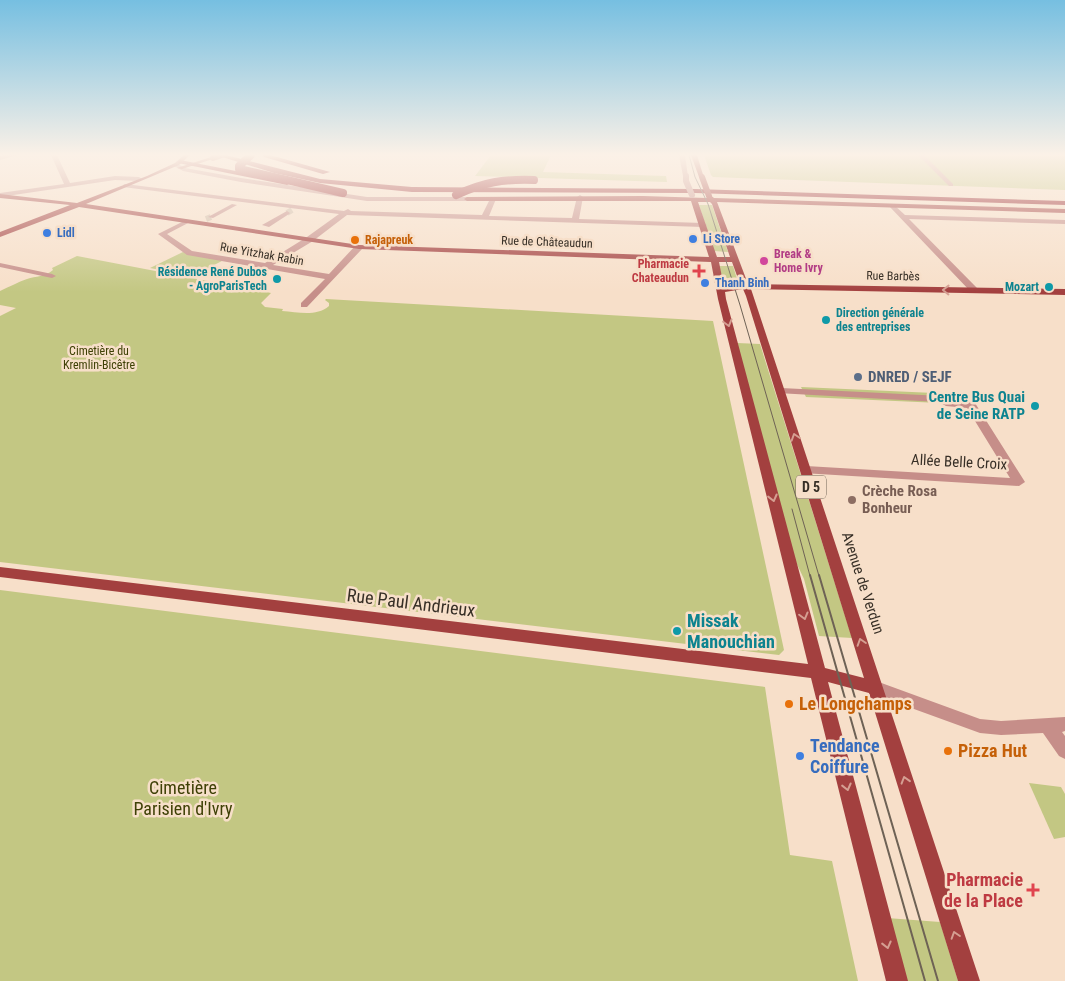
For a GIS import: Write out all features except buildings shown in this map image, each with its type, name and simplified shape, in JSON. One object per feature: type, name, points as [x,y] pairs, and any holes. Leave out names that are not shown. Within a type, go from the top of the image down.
[{"type":"highway","points":[[1005,201],[1065,204]]},
{"type":"main road","name":"Rue de Châteaudun","points":[[42,201],[188,221],[205,218],[359,247],[735,260]]},
{"type":"main road","points":[[0,236],[89,201]]},
{"type":"main road","name":"D 5","points":[[697,201],[722,290],[722,299],[896,981]]},
{"type":"main road","name":"Avenue de Verdun","points":[[712,201],[746,286],[781,391],[969,981]]},
{"type":"main road","points":[[796,201],[1065,211]]},
{"type":"main road","name":"Rue Barbès","points":[[722,290],[746,286],[1065,292]]},
{"type":"main road","name":"Rue Paul Andrieux","points":[[0,572],[817,672],[876,688]]},
{"type":"street","points":[[200,201],[232,207],[345,213],[703,225]]},
{"type":"street","points":[[266,266],[310,239],[364,201]]},
{"type":"street","points":[[432,216],[442,201]]},
{"type":"street","points":[[484,218],[492,201]]},
{"type":"street","points":[[576,221],[579,201]]},
{"type":"street","points":[[891,205],[974,290]]},
{"type":"street","points":[[205,218],[232,207]]},
{"type":"street","points":[[1033,209],[1065,221]]},
{"type":"street","points":[[261,228],[292,210]]},
{"type":"street","points":[[902,218],[1065,221]]},
{"type":"street","name":"Rue Yitzhak Rabin","points":[[188,221],[162,234],[190,253],[330,277]]},
{"type":"street","points":[[304,305],[359,247]]},
{"type":"street","points":[[0,265],[52,276]]},
{"type":"street","name":"Allée Belle Croix","points":[[781,391],[942,399],[946,403],[971,405],[1019,482],[806,470]]},
{"type":"street","points":[[876,688],[980,726],[1001,728],[1056,725],[1065,750]]},
{"type":"green space","points":[[699,205],[712,205],[728,252],[714,251]]},
{"type":"green space","points":[[183,252],[224,260],[192,276],[150,268]]},
{"type":"green space","name":"Cimetière du Kremlin-Bicêtre","points":[[77,256],[271,293],[261,303],[265,307],[283,309],[282,311],[318,312],[329,306],[326,299],[713,321],[784,650],[779,655],[0,562],[0,316],[16,308],[0,305],[0,291],[24,280],[47,274],[53,270],[52,268]]},
{"type":"green space","points":[[719,266],[733,266],[739,285],[725,287]]},
{"type":"green space","points":[[737,343],[760,344],[852,638],[819,636],[804,579],[794,558]]},
{"type":"green space","points":[[801,387],[934,393],[940,403],[806,397]]},
{"type":"green space","name":"Cimetière Parisien d'Ivry","points":[[0,590],[765,687],[790,855],[832,861],[858,981],[0,981]]},
{"type":"green space","points":[[1029,783],[1061,787],[1065,794],[1065,837],[1054,839]]},
{"type":"green space","points":[[887,918],[940,922],[958,981],[904,981]]},
{"type":"tunnel","points":[[287,213],[292,210]]},
{"type":"tunnel","points":[[206,219],[211,217]]},
{"type":"tram line","points":[[706,201],[740,305],[819,576]]},
{"type":"tram line","points":[[792,509],[810,576]]},
{"type":"tram line","points":[[810,575],[925,981]]},
{"type":"tram line","points":[[819,575],[938,981]]},
{"type":"place","name":"Lidl","points":[[47,233]]},
{"type":"place","name":"Li Store","points":[[693,239]]},
{"type":"place","name":"Rajapreuk","points":[[355,240]]},
{"type":"place","name":"Break & Home Ivry","points":[[764,261]]},
{"type":"place","name":"Pharmacie Chateaudun","points":[[699,271]]},
{"type":"place","name":"Résidence René Dubos - AgroParisTech","points":[[277,279]]},
{"type":"place","name":"Thanh Binh","points":[[705,283]]},
{"type":"place","name":"Mozart","points":[[1049,287]]},
{"type":"place","name":"Direction générale des entreprises","points":[[826,320]]},
{"type":"place","name":"DNRED / SEJF","points":[[858,377]]},
{"type":"place","name":"Centre Bus Quai de Seine RATP","points":[[1035,406]]},
{"type":"place","name":"Crèche Rosa Bonheur","points":[[852,500]]},
{"type":"place","name":"Missak Manouchian","points":[[677,631]]},
{"type":"place","name":"Le Longchamps","points":[[789,704]]},
{"type":"place","name":"Pizza Hut","points":[[948,751]]},
{"type":"place","name":"Tendance Coiffure","points":[[800,756]]},
{"type":"place","name":"Pharmacie de la Place","points":[[1033,890]]}]
